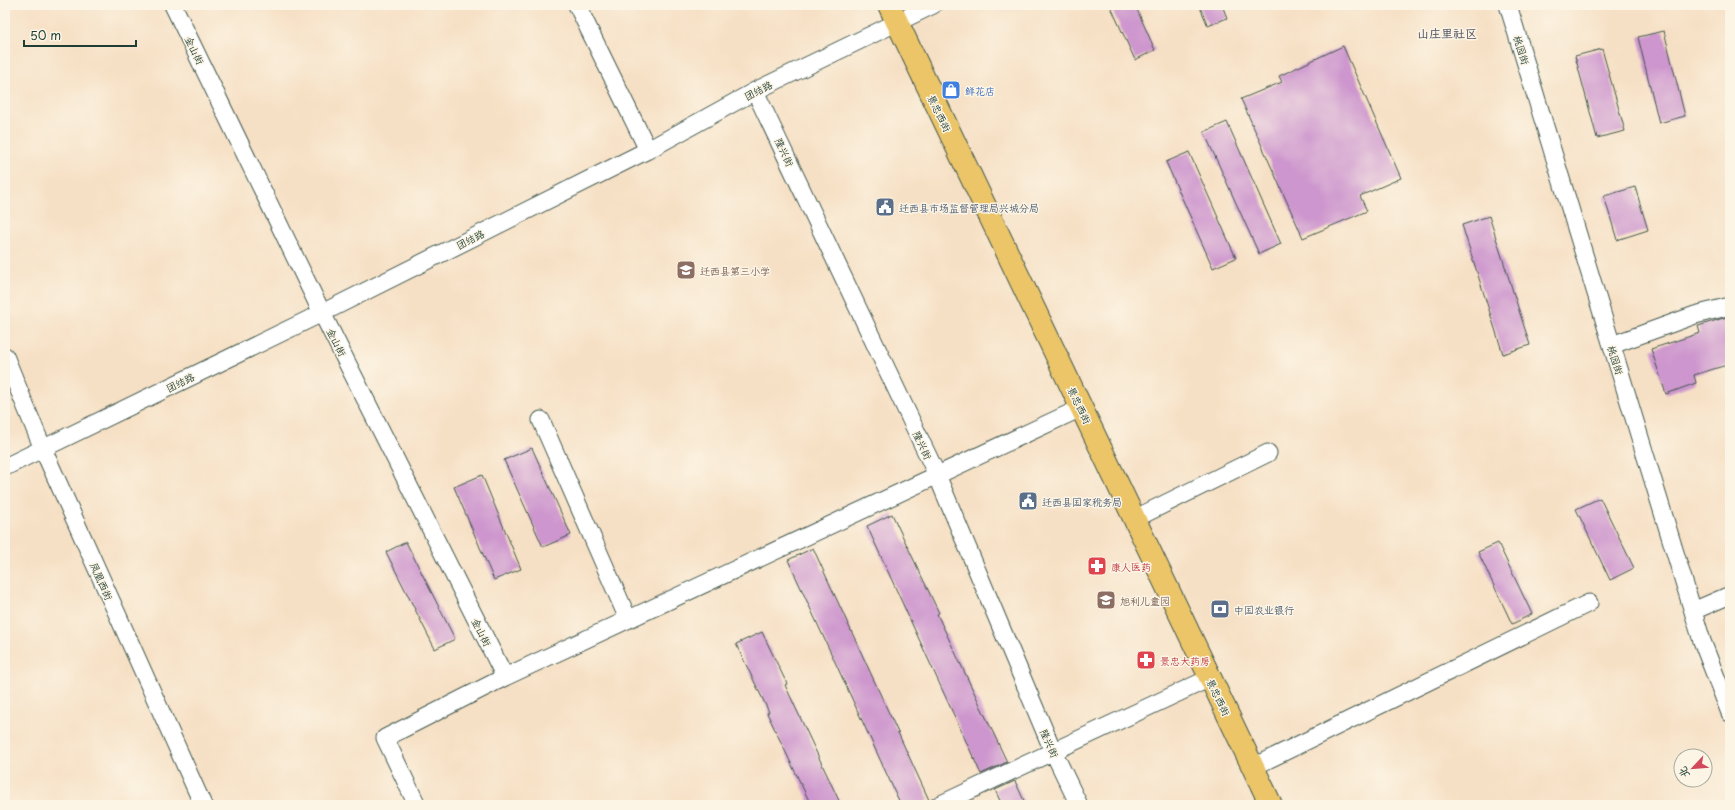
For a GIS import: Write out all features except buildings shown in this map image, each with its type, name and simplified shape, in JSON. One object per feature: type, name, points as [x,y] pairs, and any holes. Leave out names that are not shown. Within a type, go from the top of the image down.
[{"type":"main road","name":"景忠西街","points":[[893,13],[1271,805]]},
{"type":"street","name":"金山街","points":[[173,5],[322,313],[505,677]]},
{"type":"street","points":[[577,5],[648,150]]},
{"type":"street","name":"团结路","points":[[5,467],[322,313],[648,150],[893,13],[933,5]]},
{"type":"street","name":"桃园街","points":[[1508,5],[1692,611],[1730,713]]},
{"type":"street","name":"隆兴街","points":[[755,91],[937,475],[1053,751],[1079,805]]},
{"type":"street","points":[[1612,345],[1695,315],[1730,306]]},
{"type":"street","name":"凤凰西街","points":[[5,356],[43,449],[203,805]]},
{"type":"street","points":[[416,805],[385,738],[505,677],[1081,408]]},
{"type":"street","points":[[541,420],[628,619]]},
{"type":"street","points":[[1134,519],[1268,453]]},
{"type":"street","points":[[1692,611],[1730,595]]},
{"type":"street","points":[[1253,767],[1589,603]]},
{"type":"street","points":[[939,805],[1210,678]]},
{"type":"place","name":"鲜花店","points":[[951,90]]},
{"type":"place","name":"迁西县市场监督管理局兴城分局","points":[[885,207]]},
{"type":"place","name":"迁西县第三小学","points":[[686,270]]},
{"type":"place","name":"迁西县国家税务局","points":[[1028,501]]},
{"type":"place","name":"康人医药","points":[[1097,566]]},
{"type":"place","name":"旭利儿童园","points":[[1106,600]]},
{"type":"place","name":"中国农业银行","points":[[1220,609]]},
{"type":"place","name":"景忠大药房","points":[[1146,660]]},
{"type":"district","name":"山庄里社区","points":[[1447,33]]}]
